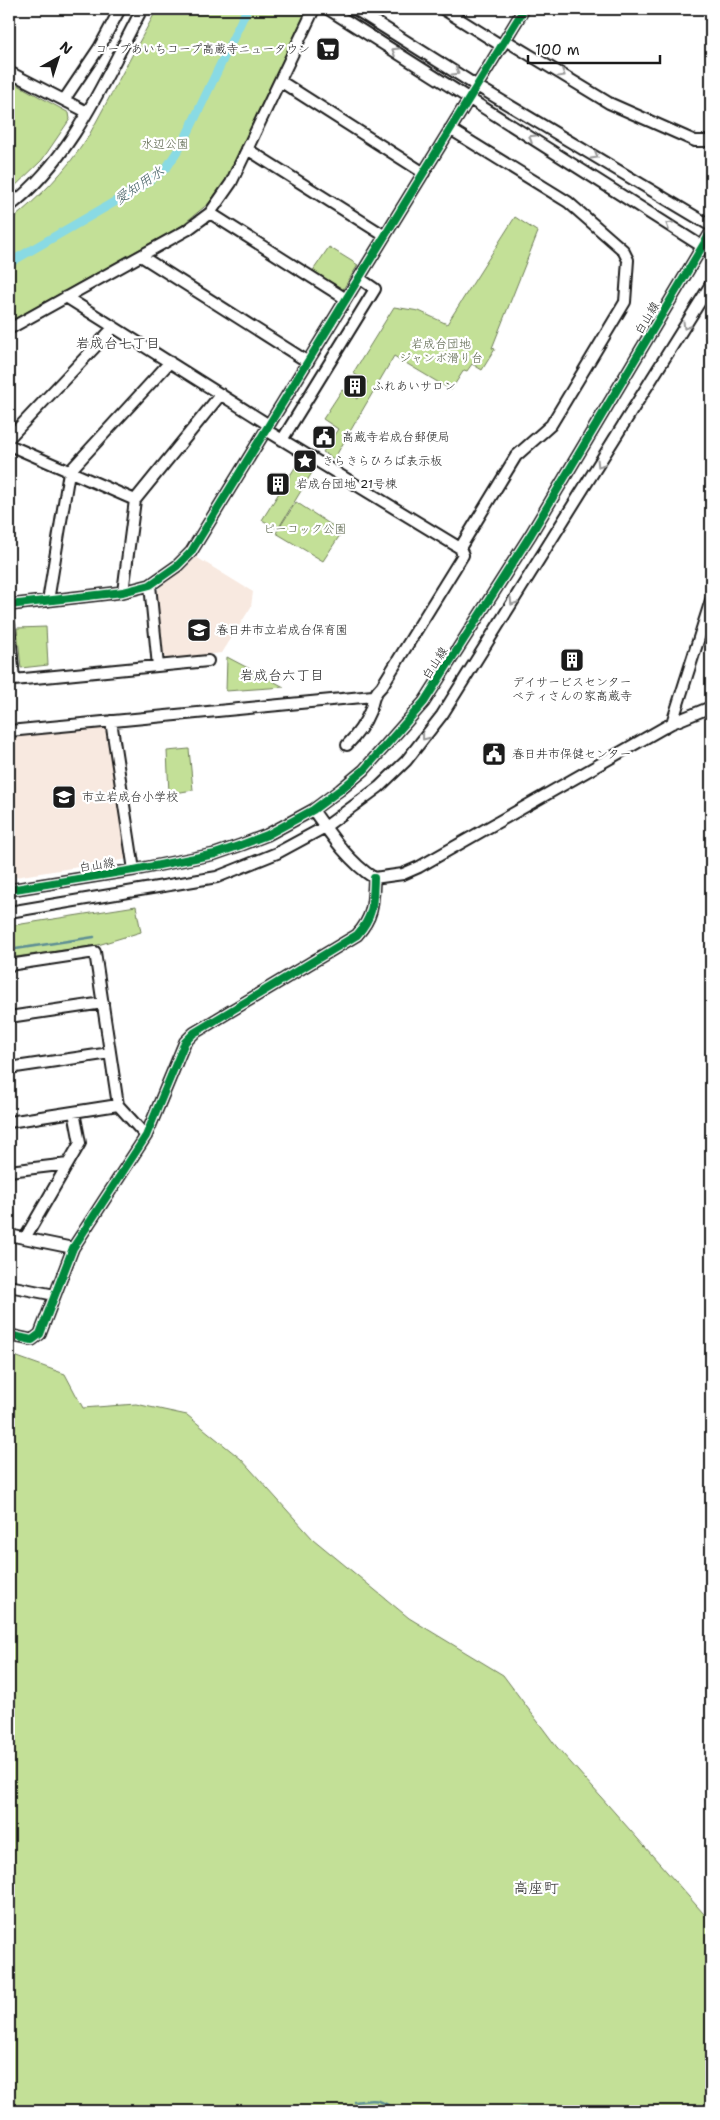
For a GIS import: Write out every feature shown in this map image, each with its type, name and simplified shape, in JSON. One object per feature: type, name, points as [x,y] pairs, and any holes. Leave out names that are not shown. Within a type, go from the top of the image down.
[{"type":"street","points":[[64,100],[99,48],[120,9]]},
{"type":"street","points":[[9,207],[32,188],[56,161],[78,130],[142,9]]},
{"type":"street","points":[[9,329],[187,230],[210,213],[231,183],[314,9]]},
{"type":"street","points":[[328,9],[707,248]]},
{"type":"street","points":[[355,9],[477,86],[711,226]]},
{"type":"street","points":[[442,9],[609,103],[696,141],[711,141]]},
{"type":"street","points":[[9,605],[123,592],[150,585],[177,566],[191,552],[524,9]]},
{"type":"street","points":[[9,72],[87,112]]},
{"type":"street","points":[[280,82],[424,173]]},
{"type":"street","points":[[450,129],[568,202],[623,250],[628,260],[625,302],[551,425],[516,456],[460,548]]},
{"type":"street","points":[[247,149],[385,236]]},
{"type":"street","points":[[210,213],[346,299]]},
{"type":"street","name":"白山線","points":[[9,890],[134,870],[215,854],[267,835],[313,810],[364,770],[424,702],[531,534],[707,248],[711,232]]},
{"type":"street","points":[[141,256],[308,362]]},
{"type":"street","points":[[282,440],[375,289],[360,278]]},
{"type":"street","points":[[9,912],[218,877],[277,853],[325,827],[379,787],[406,761],[442,715],[711,284]]},
{"type":"street","points":[[66,297],[221,394],[268,427],[282,440],[460,548],[463,555],[382,686],[373,696],[370,711],[354,739],[347,745]]},
{"type":"street","points":[[9,438],[114,328]]},
{"type":"street","points":[[48,601],[69,472],[170,362]]},
{"type":"street","points":[[123,592],[135,500],[221,394]]},
{"type":"street","points":[[9,445],[135,500]]},
{"type":"street","points":[[150,585],[158,666]]},
{"type":"street","points":[[672,723],[711,600]]},
{"type":"street","points":[[9,623],[14,680],[208,661]]},
{"type":"street","points":[[9,731],[373,696]]},
{"type":"street","points":[[313,810],[361,870],[374,878],[403,874],[419,867],[672,723],[711,707]]},
{"type":"street","points":[[111,721],[134,870]]},
{"type":"street","points":[[9,1335],[32,1340],[40,1334],[72,1248],[146,1136],[185,1042],[194,1033],[357,936],[367,924],[372,910],[374,878]]},
{"type":"street","points":[[9,965],[95,952],[118,1104],[146,1136]]},
{"type":"street","points":[[9,1017],[103,1003]]},
{"type":"street","points":[[9,1068],[110,1053]]},
{"type":"street","points":[[9,1122],[118,1104]]},
{"type":"street","points":[[25,1238],[80,1143],[74,1112]]},
{"type":"street","points":[[9,1171],[68,1164]]},
{"type":"street","points":[[9,1235],[72,1248]]},
{"type":"street","points":[[9,1286],[55,1295]]},
{"type":"shaded area","name":"春日井市立岩成台保育園","points":[[196,557],[253,592],[251,607],[222,653],[167,659],[163,656],[157,592],[160,586],[185,568]]},
{"type":"shaded area","name":"市立岩成台小学校","points":[[104,726],[108,729],[128,859],[9,878],[9,735]]},
{"type":"green space","name":"水辺公園","points":[[157,9],[307,9],[227,178],[209,203],[181,226],[9,322],[9,222],[52,183],[79,150],[88,137]]},
{"type":"green space","points":[[9,80],[69,113],[70,119],[42,160],[9,192]]},
{"type":"green space","name":"岩成台団地 ジャンボ滑り台","points":[[515,217],[538,232],[492,348],[495,349],[482,370],[472,364],[467,371],[464,370],[451,390],[394,356],[334,459],[323,452],[338,429],[323,419],[342,390],[357,399],[367,382],[353,373],[394,307],[419,311],[447,324]]},
{"type":"green space","points":[[329,247],[358,265],[342,291],[312,272]]},
{"type":"green space","points":[[301,458],[316,466],[278,529],[262,520]]},
{"type":"green space","name":"ピーコック公園","points":[[296,502],[342,532],[323,561],[276,533]]},
{"type":"green space","points":[[46,627],[48,665],[21,668],[17,628]]},
{"type":"green space","points":[[227,657],[284,687],[226,691]]},
{"type":"green space","points":[[189,749],[193,790],[169,794],[167,751]]},
{"type":"green space","points":[[136,906],[141,932],[98,945],[9,958],[9,926]]},
{"type":"green space","points":[[9,1354],[65,1374],[83,1408],[136,1404],[187,1415],[241,1459],[313,1539],[409,1618],[503,1675],[556,1746],[711,1922],[711,2111],[9,2111]]},
{"type":"waterway","name":"愛知用水","points":[[9,263],[142,186],[167,167],[183,143],[247,9]]},
{"type":"waterway","points":[[9,950],[94,937]]},
{"type":"waterway","points":[[355,2102],[377,2100],[396,2111]]},
{"type":"waterway","points":[[510,2111],[517,2108],[541,2111]]},
{"type":"cycle path","points":[[9,605],[123,592],[150,585],[177,566],[191,552],[524,9]]},
{"type":"cycle path","points":[[9,890],[134,870],[215,854],[267,835],[313,810],[364,770],[424,702],[531,534],[711,232]]},
{"type":"cycle path","points":[[9,1335],[32,1340],[40,1334],[73,1248],[146,1136],[185,1042],[194,1033],[357,935],[370,915],[373,902],[374,878]]},
{"type":"place","name":"コープあいちコープ高蔵寺ニュータウン","points":[[328,49]]},
{"type":"place","name":"ふれあいサロン","points":[[355,386]]},
{"type":"place","name":"高蔵寺岩成台郵便局","points":[[324,437]]},
{"type":"place","name":"きらきらひろば表示板","points":[[305,461]]},
{"type":"place","name":"岩成台団地 21号棟","points":[[278,484]]},
{"type":"place","name":"春日井市立岩成台保育園","points":[[199,630]]},
{"type":"place","name":"デイサービスセンター ベティさんの家高蔵寺","points":[[572,660]]},
{"type":"place","name":"春日井市保健センター","points":[[494,754]]},
{"type":"place","name":"市立岩成台小学校","points":[[64,797]]},
{"type":"district","name":"岩成台七丁目","points":[[118,343]]},
{"type":"district","name":"岩成台六丁目","points":[[282,675]]},
{"type":"district","name":"高座町","points":[[536,1888]]}]
